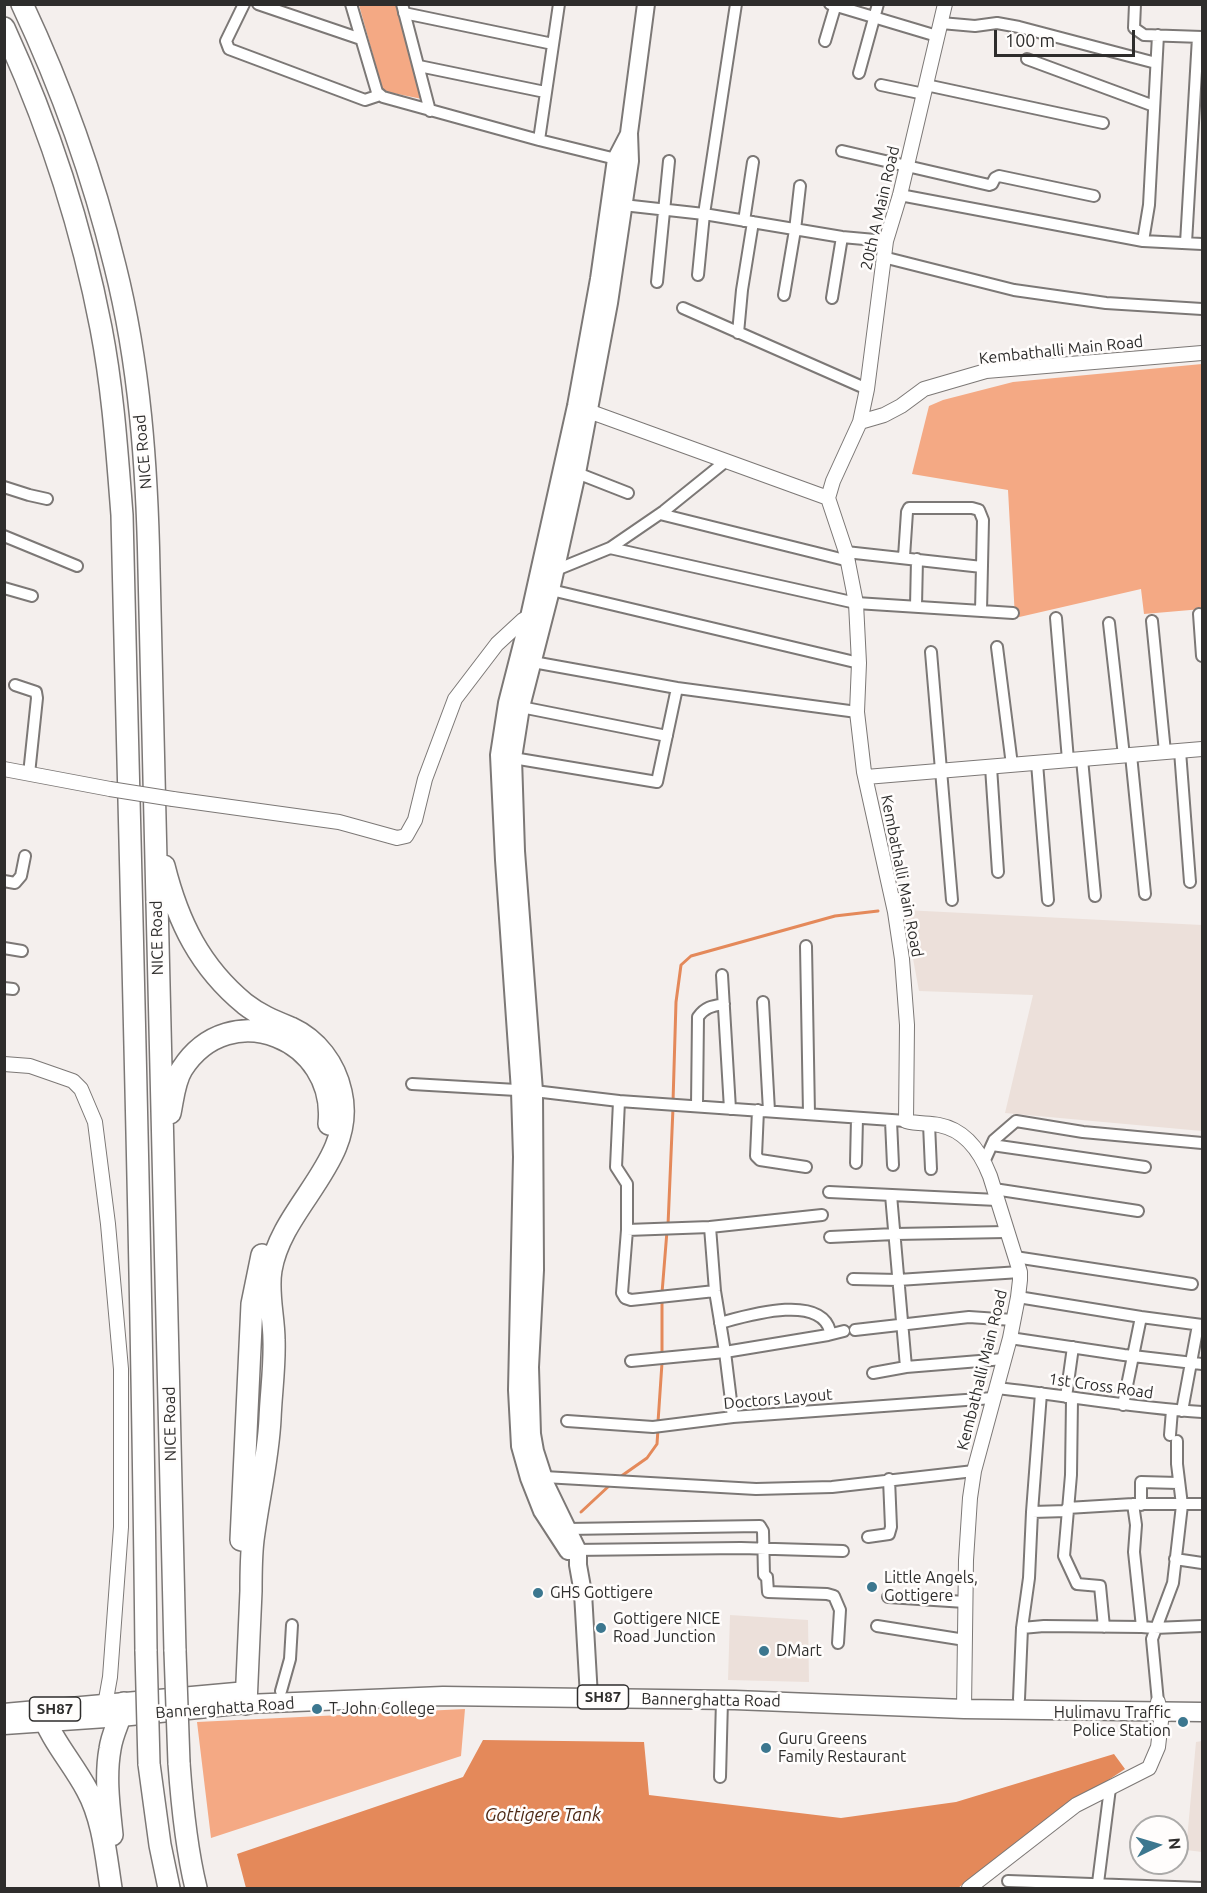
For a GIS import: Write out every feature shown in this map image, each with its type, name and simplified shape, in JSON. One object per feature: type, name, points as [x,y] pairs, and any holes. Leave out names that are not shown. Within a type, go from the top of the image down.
[{"type":"highway","name":"NICE Road","points":[[22,4],[59,87],[96,197],[116,267],[138,400],[145,466],[175,1651],[182,1804],[196,1888]]},
{"type":"highway","name":"NICE Road","points":[[4,28],[42,117],[86,258],[103,339],[117,445],[122,515],[137,1104],[144,1406],[148,1764],[169,1888]]},
{"type":"highway","points":[[155,824],[170,889],[188,936],[200,954],[228,989],[246,1005],[260,1015],[292,1029],[314,1043],[326,1058],[336,1077],[344,1104],[344,1119],[330,1162],[287,1227],[271,1269],[274,1340],[269,1438],[253,1542],[241,1698]]},
{"type":"highway","points":[[163,1143],[176,1083],[181,1071],[201,1048],[223,1035],[260,1031],[293,1043],[312,1060],[327,1096],[330,1121],[327,1135],[323,1146],[274,1221],[258,1265],[252,1304],[236,1648],[241,1698]]},
{"type":"highway","points":[[117,1708],[107,1778],[114,1856],[121,1888]]},
{"type":"highway","points":[[43,1716],[54,1740],[87,1790],[94,1807],[101,1831],[111,1888]]},
{"type":"main road","points":[[574,1555],[542,1511],[520,1446],[517,1390],[527,1091],[507,922],[499,755],[507,703],[537,618],[551,590],[577,473],[582,408],[599,279],[629,133],[646,4]]},
{"type":"main road","points":[[589,1692],[583,1593],[567,1529],[544,1477],[532,1434],[530,1367],[535,1270],[513,758],[521,707],[533,662],[537,618],[582,408],[609,303],[623,205],[623,160]]},
{"type":"main road","name":"Bannerghatta Road","points":[[241,1698],[281,1691],[589,1692],[965,1703],[1019,1699],[1159,1706],[1203,1712]]},
{"type":"main road","name":"Bannerghatta Road","points":[[4,1725],[43,1716],[241,1698],[589,1692],[722,1700],[1159,1706],[1203,1703]]},
{"type":"main road","name":"Bannerghatta Road","points":[[4,1713],[43,1716]]},
{"type":"street","points":[[244,4],[226,41],[229,49],[364,100],[380,95],[430,111],[623,160]]},
{"type":"street","points":[[258,4],[282,9],[361,39]]},
{"type":"street","points":[[351,4],[380,95]]},
{"type":"street","points":[[539,140],[559,4]]},
{"type":"street","points":[[698,275],[704,214],[736,4]]},
{"type":"street","points":[[859,73],[878,4]]},
{"type":"street","name":"20th A Main Road","points":[[860,422],[867,389],[886,241],[900,195],[945,4]]},
{"type":"street","points":[[1135,4],[1134,28],[1144,35],[1200,37],[1199,84],[1186,243]]},
{"type":"street","points":[[825,41],[834,5],[876,17],[939,29],[997,23],[1020,27],[1156,63]]},
{"type":"street","points":[[430,111],[403,9],[553,44]]},
{"type":"street","points":[[1143,241],[1149,205],[1158,35]]},
{"type":"street","points":[[1028,59],[1154,106]]},
{"type":"street","points":[[419,66],[545,92]]},
{"type":"street","points":[[880,85],[925,89],[1103,123]]},
{"type":"street","points":[[842,151],[989,185],[999,176],[1094,196]]},
{"type":"street","points":[[657,282],[669,161]]},
{"type":"street","points":[[738,333],[753,162]]},
{"type":"street","points":[[784,295],[800,186]]},
{"type":"street","points":[[900,195],[1143,241],[1203,244]]},
{"type":"street","points":[[623,205],[704,214],[842,237],[886,241]]},
{"type":"street","points":[[832,298],[842,237]]},
{"type":"street","points":[[883,257],[1014,290],[1106,303],[1203,309]]},
{"type":"street","points":[[683,308],[867,389]]},
{"type":"street","name":"Kembathalli Main Road","points":[[860,422],[884,415],[924,389],[986,371],[1203,353]]},
{"type":"street","points":[[582,408],[828,498],[833,481],[860,422]]},
{"type":"street","points":[[556,570],[610,548],[660,514],[726,461]]},
{"type":"street","points":[[577,473],[628,493]]},
{"type":"street","points":[[4,487],[47,499]]},
{"type":"street","name":"Kembathalli Main Road","points":[[828,498],[848,556],[856,603],[859,663],[857,712],[866,777],[895,912],[902,959],[908,1026],[906,1121],[948,1128],[958,1132],[975,1148],[984,1162],[1020,1272],[1010,1338],[974,1471],[967,1527],[965,1703]]},
{"type":"street","points":[[904,557],[909,508],[979,510],[984,520],[981,611]]},
{"type":"street","points":[[660,514],[848,556],[904,557],[982,567]]},
{"type":"street","points":[[4,536],[77,566]]},
{"type":"street","points":[[610,548],[856,603],[1013,613]]},
{"type":"street","points":[[916,606],[917,559]]},
{"type":"street","points":[[4,588],[32,596]]},
{"type":"street","points":[[551,590],[859,663]]},
{"type":"street","points":[[1199,614],[1203,656]]},
{"type":"street","points":[[5,772],[29,774],[173,799],[339,822],[397,838],[406,836],[415,820],[425,779],[455,699],[496,644],[516,625],[537,618]]},
{"type":"street","points":[[1056,618],[1095,896]]},
{"type":"street","points":[[1152,621],[1165,752]]},
{"type":"street","points":[[1109,623],[1145,894]]},
{"type":"street","points":[[997,647],[1012,765]]},
{"type":"street","points":[[931,652],[952,900]]},
{"type":"street","points":[[533,662],[677,688],[857,712]]},
{"type":"street","points":[[15,685],[33,690],[38,698],[29,774]]},
{"type":"street","points":[[513,758],[657,782],[677,688]]},
{"type":"street","points":[[521,707],[667,736]]},
{"type":"street","points":[[866,777],[1203,749]]},
{"type":"street","points":[[1180,751],[1190,882]]},
{"type":"street","points":[[1037,763],[1048,900]]},
{"type":"street","points":[[991,767],[998,872]]},
{"type":"street","points":[[4,881],[15,883],[19,880],[25,856]]},
{"type":"street","points":[[806,946],[809,1114]]},
{"type":"street","points":[[4,948],[22,951]]},
{"type":"street","points":[[722,975],[730,1108]]},
{"type":"street","points":[[763,1002],[763,1111],[756,1156],[760,1161],[806,1167]]},
{"type":"street","points":[[697,1106],[698,1017],[710,1006],[724,1004]]},
{"type":"street","points":[[4,1064],[30,1066],[73,1082],[81,1089],[95,1122],[108,1224],[122,1369],[121,1527],[110,1677],[117,1708]]},
{"type":"street","points":[[412,1084],[906,1121]]},
{"type":"street","points":[[619,1101],[616,1167],[627,1184],[627,1230],[622,1293],[625,1298],[632,1300],[715,1291]]},
{"type":"street","points":[[856,1163],[857,1118]]},
{"type":"street","points":[[891,1121],[893,1165]]},
{"type":"street","points":[[984,1162],[994,1140],[1016,1121],[1083,1132],[1203,1143]]},
{"type":"street","points":[[929,1124],[931,1169]]},
{"type":"street","points":[[992,1145],[1145,1167]]},
{"type":"street","points":[[829,1192],[891,1195],[995,1195],[1138,1211]]},
{"type":"street","points":[[891,1195],[906,1367]]},
{"type":"street","points":[[627,1230],[710,1227],[822,1215]]},
{"type":"street","points":[[710,1227],[715,1291],[733,1417]]},
{"type":"street","points":[[830,1237],[1006,1232]]},
{"type":"street","points":[[1015,1257],[1192,1284]]},
{"type":"street","points":[[853,1279],[898,1280],[1020,1272]]},
{"type":"street","points":[[969,1888],[1076,1805],[1149,1768],[1158,1747],[1161,1721],[1152,1639],[1154,1628],[1173,1583],[1182,1505],[1174,1438],[1177,1410],[1200,1325],[1018,1297]]},
{"type":"street","points":[[720,1323],[776,1310],[811,1312],[828,1324],[830,1331],[828,1335]]},
{"type":"street","points":[[632,1361],[725,1352],[902,1324],[969,1317],[1014,1320]]},
{"type":"street","points":[[1123,1405],[1141,1317]]},
{"type":"street","points":[[1010,1338],[1203,1364]]},
{"type":"street","points":[[1073,1347],[1069,1398],[1071,1475],[1065,1556],[1077,1584],[1100,1586],[1104,1627]]},
{"type":"street","points":[[873,1373],[906,1367],[1004,1359]]},
{"type":"street","name":"1st Cross Road","points":[[994,1393],[1041,1393],[1123,1405],[1203,1412]]},
{"type":"street","name":"Doctors Layout","points":[[567,1421],[659,1427],[733,1417],[994,1393]]},
{"type":"street","points":[[1019,1699],[1022,1628],[1029,1578],[1041,1393]]},
{"type":"street","points":[[544,1477],[756,1489],[832,1487],[974,1471]]},
{"type":"street","points":[[868,1537],[889,1534],[891,1527],[889,1479]]},
{"type":"street","points":[[1142,1627],[1134,1552],[1141,1482],[1178,1483]]},
{"type":"street","points":[[1032,1512],[1137,1505],[1203,1504]]},
{"type":"street","points":[[567,1529],[760,1526],[763,1531],[764,1575],[767,1577],[769,1593],[834,1596],[840,1610],[838,1643]]},
{"type":"street","points":[[574,1555],[764,1549],[843,1551]]},
{"type":"street","points":[[1175,1559],[1203,1563]]},
{"type":"street","points":[[888,1598],[965,1602]]},
{"type":"street","points":[[281,1691],[290,1659],[292,1625]]},
{"type":"street","points":[[877,1626],[965,1640]]},
{"type":"street","points":[[1022,1628],[1203,1626]]},
{"type":"street","points":[[720,1777],[722,1700]]},
{"type":"street","points":[[1098,1883],[1110,1788]]},
{"type":"street","points":[[1008,1881],[1203,1888]]},
{"type":"shaded area","points":[[359,5],[396,5],[422,99],[383,91]]},
{"type":"shaded area","points":[[1202,364],[1202,609],[1144,614],[1141,589],[1015,618],[1008,490],[912,474],[929,406],[943,400],[1013,382]]},
{"type":"shaded area","points":[[904,910],[1202,925],[1202,1131],[1005,1113],[1033,995],[919,991]]},
{"type":"shaded area","points":[[730,1615],[808,1620],[809,1682],[728,1680]]},
{"type":"shaded area","points":[[465,1709],[461,1756],[211,1838],[197,1722]]},
{"type":"shaded area","points":[[1202,1741],[1202,1852],[1189,1850],[1189,1818],[1196,1742]]},
{"type":"water","name":"Gottigere Tank","points":[[483,1740],[644,1742],[649,1795],[841,1818],[956,1802],[1114,1754],[1125,1769],[1075,1802],[958,1888],[246,1888],[237,1854],[463,1777]]},
{"type":"waterway","points":[[673,1102],[676,1002],[681,965],[691,956],[835,916],[878,911]]},
{"type":"waterway","points":[[668,1225],[673,1108]]},
{"type":"waterway","points":[[662,1293],[667,1231]]},
{"type":"waterway","points":[[658,1422],[662,1363],[662,1300]]},
{"type":"waterway","points":[[620,1477],[647,1458],[657,1444],[658,1429]]},
{"type":"waterway","points":[[581,1512],[610,1485]]},
{"type":"place","name":"Little Angels, Gottigere","points":[[872,1587]]},
{"type":"place","name":"GHS Gottigere","points":[[538,1593]]},
{"type":"place","name":"Gottigere NICE Road Junction","points":[[601,1628]]},
{"type":"place","name":"DMart","points":[[764,1651]]},
{"type":"place","name":"T John College","points":[[317,1709]]},
{"type":"place","name":"Hulimavu Traffic Police Station","points":[[1183,1722]]},
{"type":"place","name":"Guru Greens Family Restaurant","points":[[766,1748]]}]
